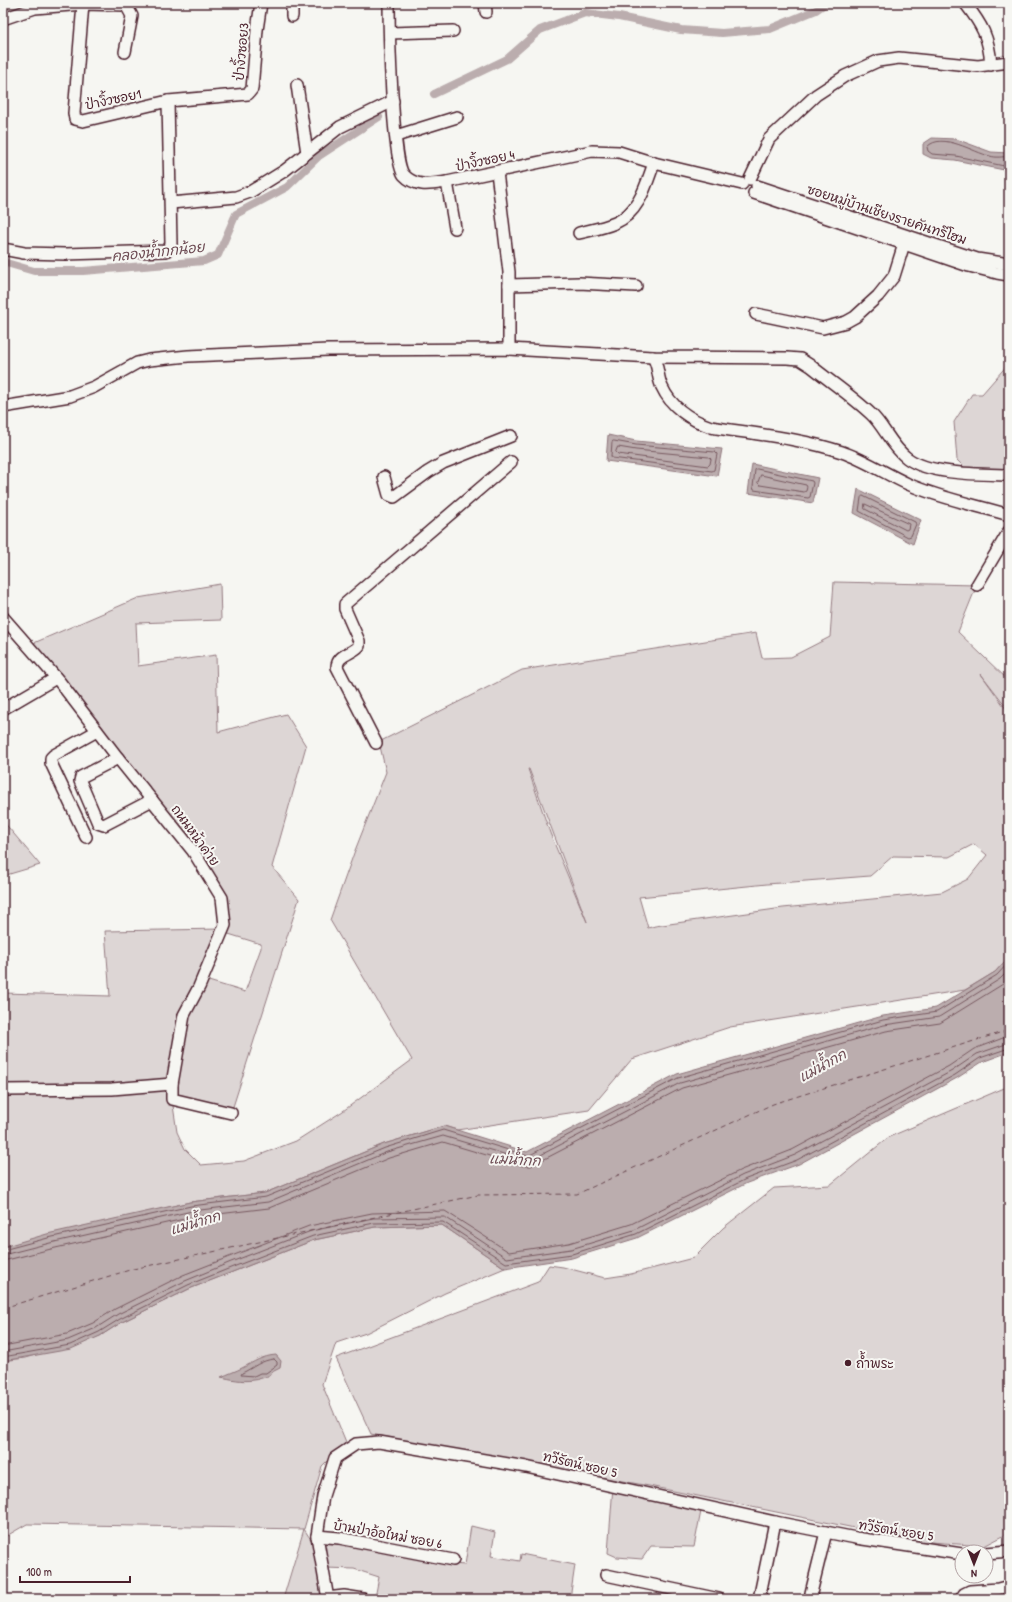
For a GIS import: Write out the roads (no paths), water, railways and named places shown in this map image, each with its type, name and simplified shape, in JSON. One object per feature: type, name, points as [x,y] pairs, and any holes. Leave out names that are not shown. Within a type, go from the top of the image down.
[{"type":"street","name":"ป่างิ้วซอย3","points":[[168,101],[248,94],[252,89],[261,3]]},
{"type":"street","points":[[292,3],[292,16]]},
{"type":"street","name":"ป่างิ้วซอย 4","points":[[389,3],[397,158],[403,175],[416,183],[426,185],[447,182],[592,151],[619,152],[654,163],[751,186]]},
{"type":"street","points":[[965,3],[981,25],[990,48],[991,65]]},
{"type":"street","name":"ป่างิ้วซอย1","points":[[83,4],[74,112],[75,119],[83,121],[168,101]]},
{"type":"street","points":[[3,19],[35,8],[83,4],[126,4],[132,16],[125,52]]},
{"type":"street","points":[[390,33],[453,31]]},
{"type":"street","points":[[1009,62],[978,66],[899,58],[878,61],[845,76],[816,95],[769,139],[751,186],[904,244],[969,266],[1009,275]]},
{"type":"street","points":[[297,86],[307,152]]},
{"type":"street","points":[[3,249],[24,253],[59,254],[109,254],[166,251],[171,244],[168,101]]},
{"type":"street","points":[[171,203],[236,197],[250,192],[284,171],[340,127],[393,101]]},
{"type":"street","points":[[396,136],[457,116]]},
{"type":"street","points":[[579,233],[616,223],[631,212],[643,194],[654,163]]},
{"type":"street","points":[[497,172],[509,285],[509,349]]},
{"type":"street","points":[[447,182],[454,228]]},
{"type":"street","name":"ซอยหมู่บ้านเชียงรายคันทรีโฮม","points":[[751,186],[977,259],[1009,264]]},
{"type":"street","points":[[756,314],[823,328],[846,322],[855,317],[878,296],[894,276],[904,244]]},
{"type":"street","points":[[509,285],[579,283],[636,286]]},
{"type":"street","points":[[3,407],[70,396],[94,387],[137,363],[149,360],[188,356],[328,350],[509,349],[653,357],[800,359],[872,414],[889,439],[908,459],[925,466],[950,472],[1009,475]]},
{"type":"street","points":[[653,357],[657,364],[662,387],[666,394],[681,412],[701,424],[813,444],[843,452],[885,471],[908,484],[943,496],[1009,515]]},
{"type":"street","points":[[384,477],[389,495],[394,497],[428,472],[444,463],[511,436]]},
{"type":"street","points":[[376,743],[337,667],[337,662],[340,658],[359,646],[359,641],[345,609],[345,604],[511,462]]},
{"type":"street","points":[[977,585],[1009,531]]},
{"type":"street","name":"ถนนหน้าค่าย","points":[[3,617],[56,678],[193,851],[222,898],[225,925],[199,987],[184,1015],[172,1084],[172,1099],[231,1113]]},
{"type":"street","points":[[3,709],[56,678]]},
{"type":"street","points":[[86,837],[51,763],[51,758],[54,754],[97,731]]},
{"type":"street","points":[[118,758],[81,777],[80,781],[98,823],[104,825],[152,800]]},
{"type":"street","points":[[3,1090],[112,1089],[172,1084]]},
{"type":"street","name":"ทวีรัตน์ ซอย 5","points":[[328,1599],[317,1536],[323,1496],[335,1458],[356,1444],[379,1442],[526,1467],[826,1532],[954,1553]]},
{"type":"street","points":[[759,1599],[775,1522]]},
{"type":"street","points":[[812,1599],[811,1593],[826,1532]]},
{"type":"street","name":"บ้านป่าอ้อใหม่ ซอย 6","points":[[317,1536],[339,1538],[453,1560]]},
{"type":"street","points":[[994,1552],[1009,1551]]},
{"type":"street","points":[[606,1575],[718,1599]]},
{"type":"street","points":[[961,1599],[964,1594],[970,1591],[998,1589],[1009,1586]]},
{"type":"street","points":[[328,1599],[344,1596],[363,1599]]},
{"type":"water","points":[[932,138],[956,139],[991,152],[1009,153],[1009,171],[955,160],[931,158],[923,154],[923,144]]},
{"type":"water","points":[[608,435],[636,441],[722,449],[717,476],[606,461]]},
{"type":"water","points":[[752,464],[818,478],[813,503],[748,493]]},
{"type":"water","points":[[858,489],[921,520],[913,544],[854,513]]},
{"type":"water","name":"แม่น้ำกก","points":[[1009,957],[1009,1052],[982,1062],[957,1078],[799,1164],[747,1183],[637,1238],[572,1258],[505,1268],[442,1225],[375,1227],[314,1240],[189,1289],[122,1322],[100,1336],[71,1349],[3,1361],[3,1247],[47,1234],[190,1202],[265,1193],[384,1144],[444,1126],[527,1152],[677,1074],[883,1016],[936,1008],[995,972]]},
{"type":"water","points":[[276,1355],[281,1361],[280,1368],[272,1372],[268,1377],[245,1381],[221,1377],[262,1358]]},
{"type":"waterway","name":"คลองน้ำกกน้อย","points":[[434,94],[507,59],[540,30],[585,13],[619,17],[681,30],[722,33],[770,29],[816,10],[826,3]]},
{"type":"waterway","name":"คลองน้ำกกน้อย","points":[[3,262],[34,271],[83,271],[204,261],[218,255],[236,214],[287,187],[319,156],[379,117]]},
{"type":"place","name":"ถ้ำพระ","points":[[848,1363]]}]
